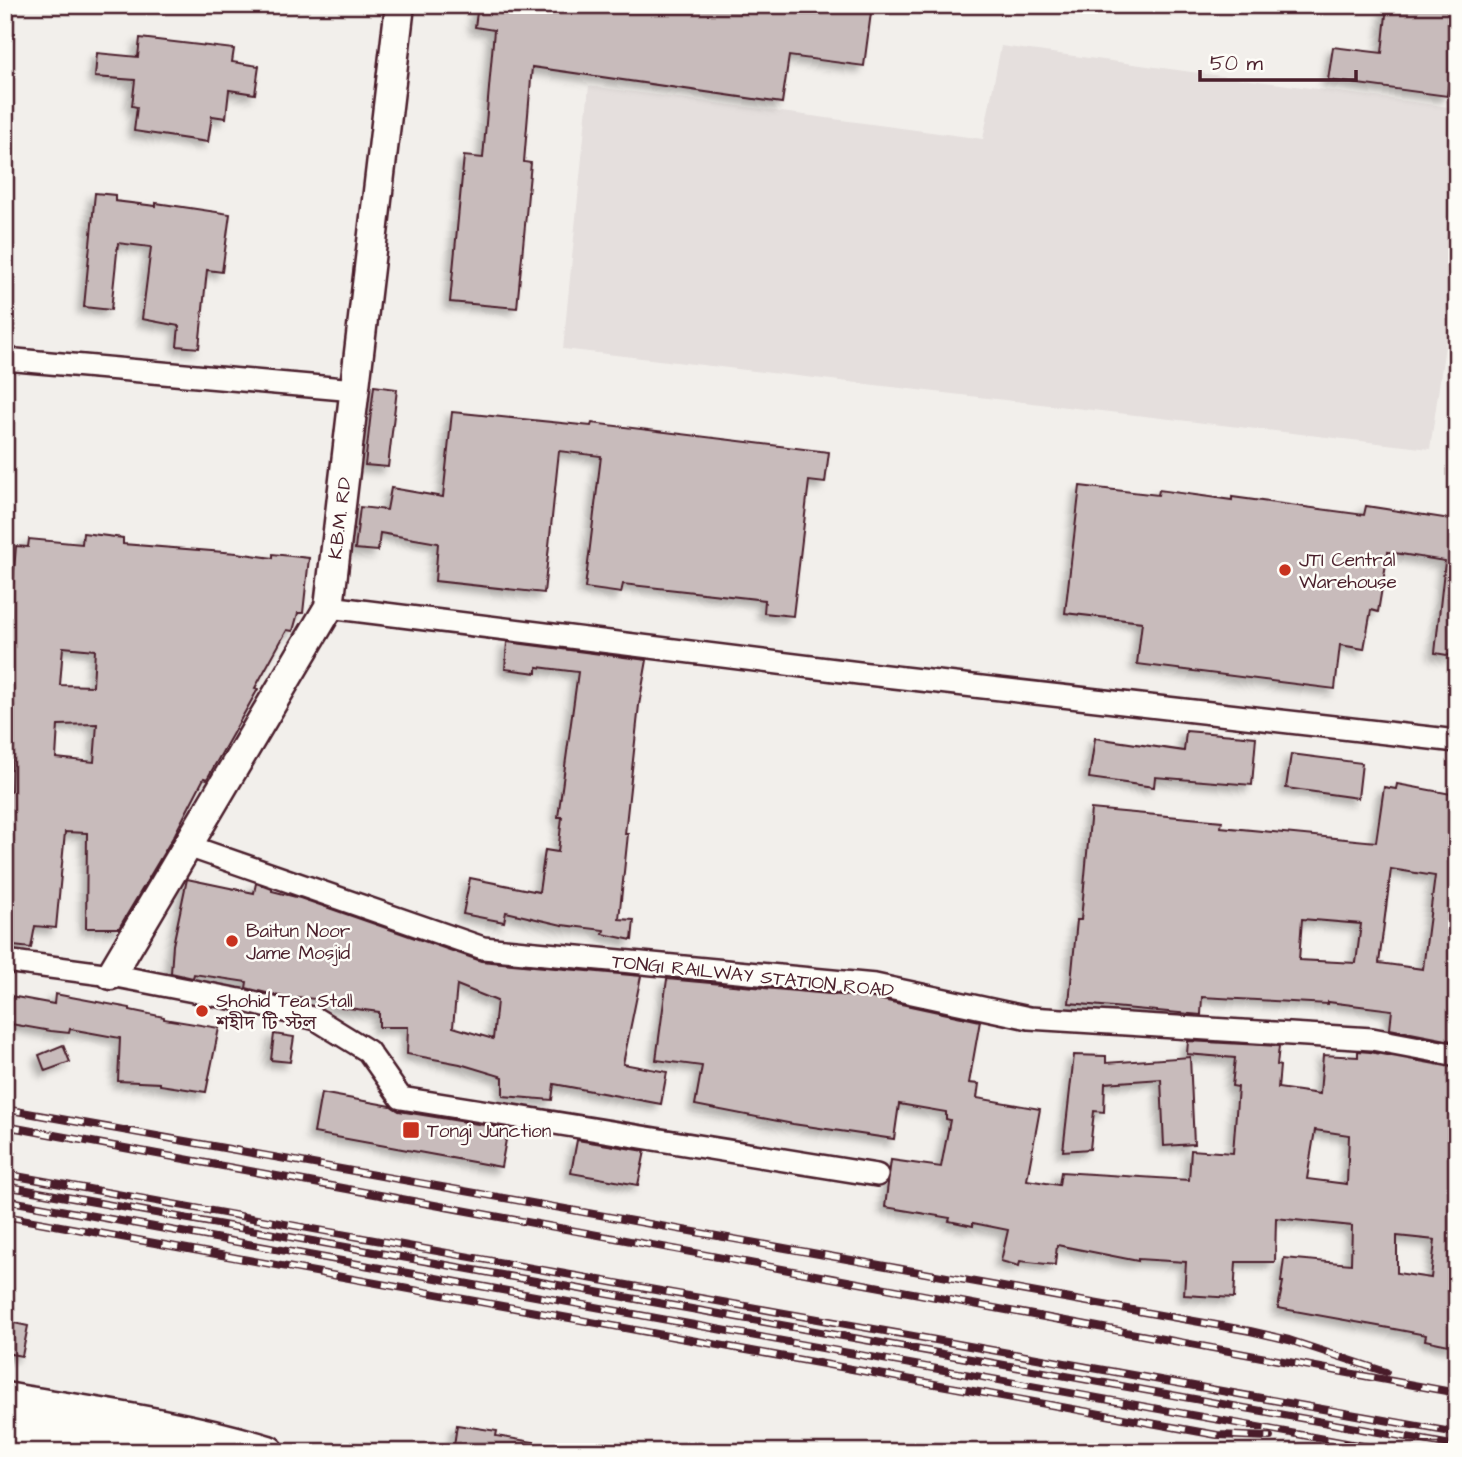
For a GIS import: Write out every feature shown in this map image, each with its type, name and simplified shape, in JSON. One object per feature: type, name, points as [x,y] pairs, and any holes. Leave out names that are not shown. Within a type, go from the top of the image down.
[{"type":"main road","points":[[5,1399],[162,1426],[229,1440],[268,1452]]},
{"type":"main road","points":[[5,1422],[180,1452]]},
{"type":"main road","points":[[5,1444],[44,1452]]},
{"type":"street","name":"K.B.M. RD","points":[[111,975],[328,607],[400,5]]},
{"type":"street","points":[[5,359],[355,390]]},
{"type":"street","points":[[328,607],[845,671],[1457,741]]},
{"type":"street","name":"TONGI RAILWAY STATION ROAD","points":[[188,846],[483,948],[875,985],[1029,1018],[1372,1039],[1457,1055]]},
{"type":"street","points":[[5,961],[111,975],[244,1000],[316,1018],[368,1051],[401,1098],[877,1175]]},
{"type":"shaded area","points":[[1001,46],[1457,108],[1457,263],[1430,449],[563,349],[589,86],[983,139]]},
{"type":"building","points":[[478,5],[872,5],[864,66],[789,56],[782,103],[532,67],[524,162],[531,163],[517,308],[450,302],[464,156],[483,158],[494,30],[475,27]]},
{"type":"building","points":[[1387,5],[1457,5],[1457,44],[1454,44],[1447,96],[1328,80],[1333,47],[1382,53]]},
{"type":"building","points":[[140,38],[234,49],[232,62],[259,66],[255,94],[229,90],[226,118],[212,116],[208,142],[134,131],[137,107],[132,106],[135,80],[95,77],[97,53],[138,57]]},
{"type":"building","points":[[95,193],[115,195],[115,201],[156,206],[156,203],[230,214],[222,272],[207,270],[199,348],[177,346],[179,326],[142,319],[151,247],[118,243],[111,310],[84,307]]},
{"type":"building","points":[[374,386],[397,389],[388,467],[365,465]]},
{"type":"building","points":[[452,412],[591,426],[592,423],[829,452],[825,483],[809,481],[793,616],[764,613],[765,600],[623,584],[621,593],[585,588],[601,456],[559,451],[544,593],[435,581],[438,543],[380,533],[378,551],[355,549],[360,507],[387,510],[391,488],[443,497]]},
{"type":"building","points":[[1080,486],[1158,495],[1159,490],[1232,500],[1232,497],[1364,515],[1366,506],[1457,520],[1457,644],[1454,644],[1453,656],[1435,653],[1445,561],[1388,552],[1378,612],[1371,610],[1364,649],[1340,645],[1335,689],[1137,664],[1142,622],[1065,613]]},
{"type":"building","points":[[83,533],[123,538],[123,544],[273,558],[273,554],[309,558],[303,613],[298,613],[293,631],[287,630],[255,688],[258,689],[119,928],[86,928],[87,833],[65,832],[56,928],[35,926],[31,948],[5,945],[5,791],[11,791],[12,753],[6,753],[5,690],[11,628],[10,584],[13,583],[16,546],[28,547],[29,539],[82,544]],"holes":[[[63,647],[95,650],[93,686],[60,685]],[[97,724],[94,762],[56,758],[58,725]]]},
{"type":"building","points":[[507,642],[647,660],[639,705],[625,834],[628,834],[619,919],[634,920],[632,940],[603,934],[604,930],[562,925],[506,912],[504,922],[463,914],[470,878],[539,892],[545,850],[558,852],[562,817],[558,817],[578,672],[537,667],[537,673],[505,669]]},
{"type":"building","points":[[1186,731],[1256,737],[1252,785],[1155,777],[1154,787],[1089,778],[1095,738],[1184,751]]},
{"type":"building","points":[[1291,754],[1362,763],[1358,798],[1286,788]]},
{"type":"building","points":[[1397,784],[1457,795],[1457,1042],[1390,1029],[1392,1010],[1328,1002],[1202,997],[1201,1015],[1069,1003],[1077,920],[1081,920],[1091,809],[1222,821],[1221,827],[1376,842],[1384,787],[1396,789]],"holes":[[[1391,869],[1435,876],[1423,969],[1379,963]],[[1302,919],[1361,924],[1356,963],[1299,960]]]},
{"type":"building","points":[[187,879],[254,893],[256,883],[272,891],[300,898],[481,961],[641,976],[623,1064],[667,1072],[661,1104],[554,1084],[552,1100],[503,1096],[503,1077],[460,1064],[407,1054],[408,1027],[379,1027],[379,1012],[332,1006],[333,1001],[298,997],[297,1000],[291,999],[246,988],[247,982],[194,974],[193,978],[171,973],[173,945]],"holes":[[[457,985],[497,1001],[493,1039],[453,1027]]]},
{"type":"building","points":[[667,979],[873,998],[980,1021],[969,1083],[979,1084],[977,1098],[1040,1109],[1027,1180],[1059,1185],[1061,1172],[1189,1180],[1191,1150],[1233,1153],[1238,1087],[1232,1086],[1235,1058],[1187,1054],[1188,1041],[1279,1046],[1278,1088],[1320,1094],[1323,1055],[1358,1057],[1358,1051],[1370,1052],[1457,1068],[1457,1327],[1453,1346],[1425,1340],[1426,1335],[1278,1308],[1284,1258],[1351,1264],[1352,1226],[1276,1218],[1275,1262],[1236,1262],[1234,1298],[1184,1295],[1186,1262],[1138,1261],[1057,1245],[1055,1265],[1020,1261],[1019,1266],[1001,1261],[1008,1230],[973,1223],[973,1226],[949,1221],[950,1218],[885,1207],[891,1160],[941,1167],[950,1120],[946,1119],[946,1112],[899,1104],[894,1139],[793,1124],[695,1105],[702,1066],[656,1060]],"holes":[[[1315,1130],[1349,1135],[1347,1184],[1307,1179]],[[1397,1236],[1435,1240],[1431,1278],[1397,1273]]]},
{"type":"building","points":[[55,994],[130,1008],[164,1019],[219,1028],[206,1092],[160,1083],[118,1081],[120,1038],[70,1029],[69,1033],[5,1023],[5,995],[54,1004]]},
{"type":"building","points":[[274,1034],[294,1037],[290,1062],[271,1060]]},
{"type":"building","points":[[63,1045],[70,1062],[45,1071],[39,1055]]},
{"type":"building","points":[[1074,1055],[1106,1056],[1106,1063],[1190,1057],[1194,1144],[1164,1146],[1161,1079],[1105,1083],[1104,1112],[1094,1111],[1090,1149],[1063,1151]]},
{"type":"building","name":"Tongi Junction","points":[[321,1093],[391,1106],[399,1111],[508,1129],[501,1167],[314,1133]]},
{"type":"building","points":[[577,1140],[645,1151],[638,1185],[571,1173]]},
{"type":"building","points":[[5,1321],[28,1326],[22,1356],[5,1353]]},
{"type":"building","points":[[457,1425],[497,1431],[496,1436],[534,1442],[534,1452],[453,1452]]},
{"type":"railway","points":[[5,1109],[1250,1331],[1289,1340],[1386,1372]]},
{"type":"railway","points":[[5,1126],[1457,1393]]},
{"type":"railway","points":[[5,1174],[1457,1433]]},
{"type":"railway","points":[[5,1186],[1457,1446]]},
{"type":"railway","points":[[5,1200],[1396,1452]]},
{"type":"railway","points":[[5,1216],[1217,1435],[1270,1437]]},
{"type":"place","name":"JTI Central Warehouse","points":[[1285,570]]},
{"type":"place","name":"Baitun Noor Jame Mosjid","points":[[232,941]]},
{"type":"place","name":"Shohid Tea Stall শহীদ টি স্টল","points":[[202,1011]]},
{"type":"place","name":"Tongi Junction","points":[[411,1130]]}]
